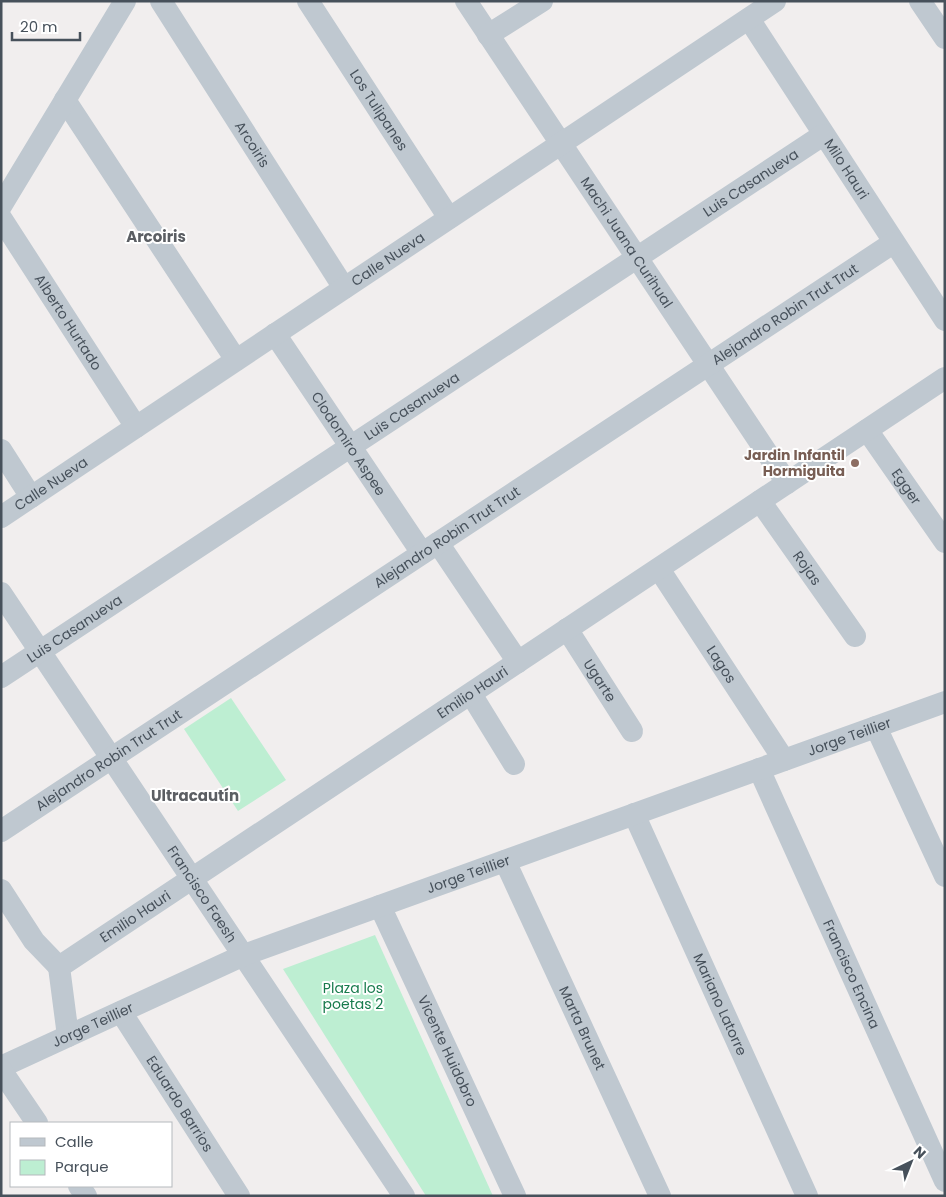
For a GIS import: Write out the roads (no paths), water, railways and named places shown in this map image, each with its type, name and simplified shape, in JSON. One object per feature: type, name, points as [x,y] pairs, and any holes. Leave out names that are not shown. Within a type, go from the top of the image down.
[{"type":"street","points":[[1,206],[125,1]]},
{"type":"street","name":"Arcoiris","points":[[161,1],[344,288]]},
{"type":"street","name":"Los Tulipanes","points":[[308,1],[449,218]]},
{"type":"street","name":"Machi Juana Curihual","points":[[466,1],[635,258],[787,483]]},
{"type":"street","points":[[488,35],[542,1]]},
{"type":"street","name":"Calle Nueva","points":[[1,516],[775,1]]},
{"type":"street","points":[[920,1],[945,38]]},
{"type":"street","name":"Milo Hauri","points":[[749,19],[893,243],[945,320]]},
{"type":"street","points":[[66,100],[236,360]]},
{"type":"street","name":"Luis Casanueva","points":[[1,676],[823,135]]},
{"type":"street","name":"Alberto Hurtado","points":[[1,218],[136,427]]},
{"type":"street","name":"Alejandro Robin Trut Trut","points":[[1,831],[893,243]]},
{"type":"street","name":"Clodomiro Aspee","points":[[275,334],[351,447],[518,662]]},
{"type":"street","name":"Emilio Hauri","points":[[59,967],[945,378]]},
{"type":"street","name":"Egger","points":[[867,430],[945,542]]},
{"type":"street","points":[[1,450],[31,496]]},
{"type":"street","name":"Rojas","points":[[760,501],[854,636]]},
{"type":"street","name":"Lagos","points":[[659,569],[784,760]]},
{"type":"street","name":"Francisco Faesh","points":[[1,594],[404,1196]]},
{"type":"street","name":"Ugarte","points":[[567,629],[632,731]]},
{"type":"street","points":[[471,694],[514,764]]},
{"type":"street","name":"Jorge Teillier","points":[[1,1069],[244,955],[945,702]]},
{"type":"street","points":[[876,727],[945,876]]},
{"type":"street","name":"Francisco Encina","points":[[758,769],[945,1180]]},
{"type":"street","name":"Mariano Latorre","points":[[634,814],[807,1196]]},
{"type":"street","name":"Marta Brunet","points":[[505,860],[660,1196]]},
{"type":"street","points":[[1,890],[34,941],[59,967],[68,1036]]},
{"type":"street","name":"Vicente Huidobro","points":[[380,906],[515,1196]]},
{"type":"street","name":"Eduardo Barrios","points":[[121,1012],[239,1196]]},
{"type":"street","points":[[1,1069],[36,1122]]},
{"type":"place","name":"Jardin Infantil Hormiguita","points":[[855,463]]},
{"type":"district","name":"Arcoiris","points":[[156,237]]},
{"type":"district","name":"Ultracautín","points":[[195,796]]},
{"type":"park label","name":"Plaza los poetas 2","points":[[353,996]]}]
